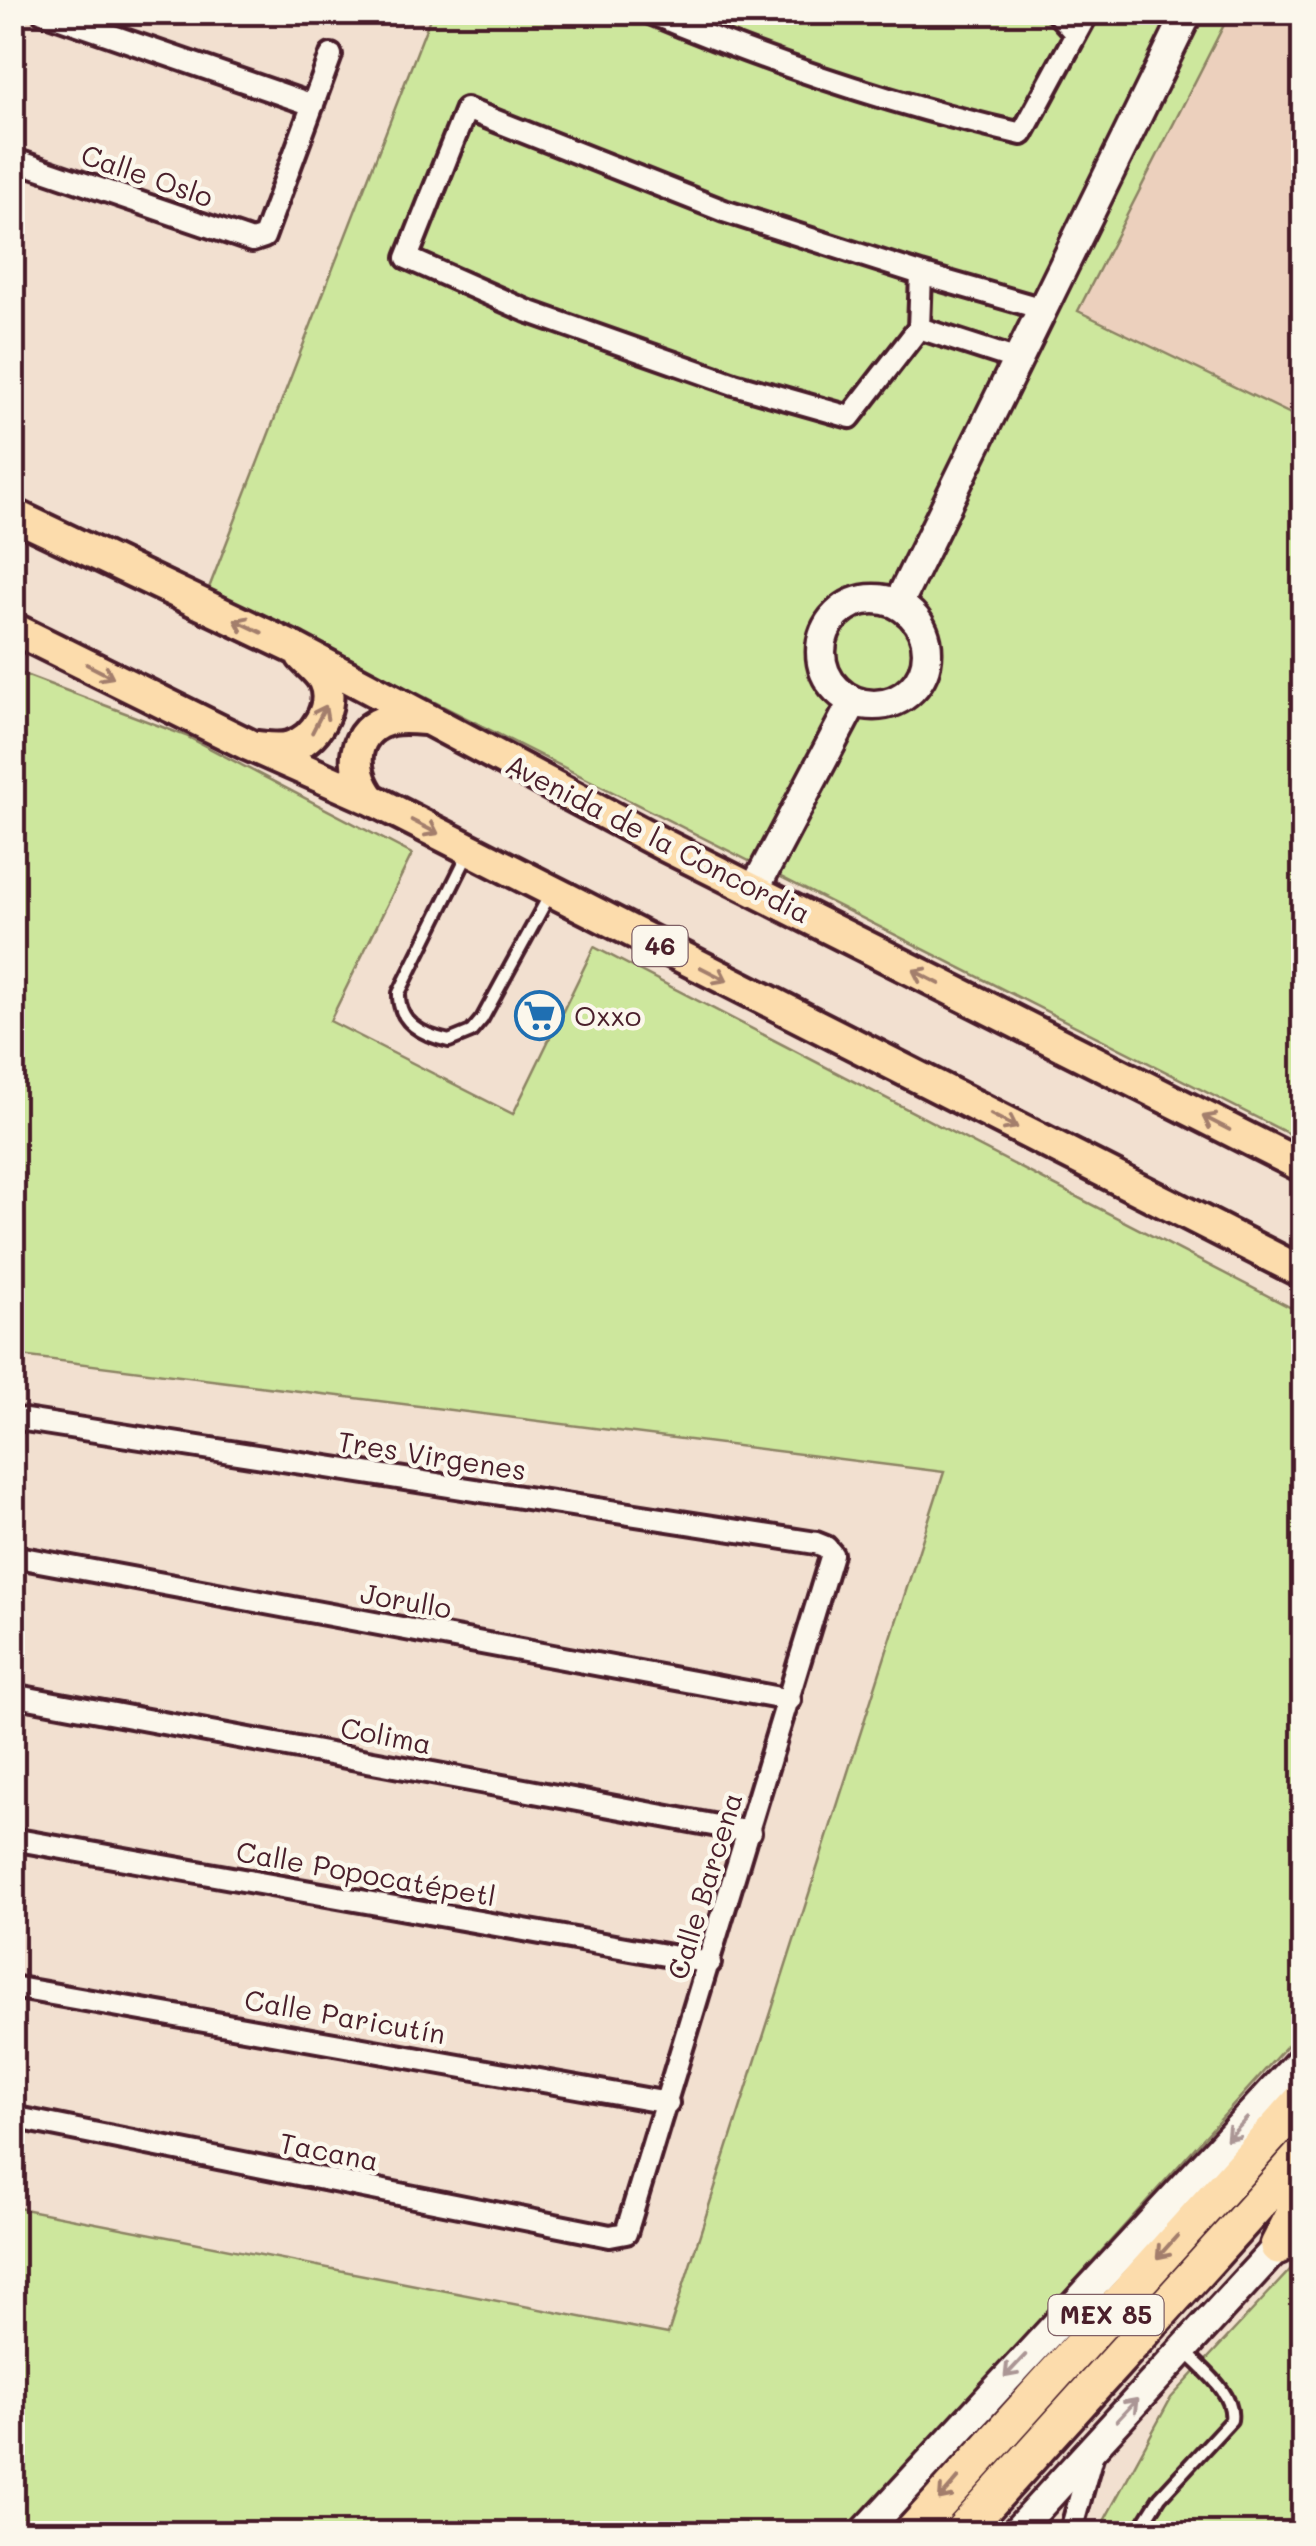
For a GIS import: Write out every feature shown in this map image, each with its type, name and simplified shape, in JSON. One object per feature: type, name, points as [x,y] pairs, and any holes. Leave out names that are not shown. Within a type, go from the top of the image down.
[{"type":"highway","name":"MEX 85","points":[[911,2534],[1304,2098]]},
{"type":"highway","name":"MEX 85","points":[[960,2534],[1304,2153]]},
{"type":"highway","points":[[1278,2246],[1304,2195]]},
{"type":"main road","name":"Avenida de la Concordia","points":[[12,514],[296,648],[754,890],[1304,1167]]},
{"type":"main road","name":"46","points":[[22,635],[249,746],[370,799],[1304,1273]]},
{"type":"main road","points":[[249,746],[290,747],[308,738],[321,722],[327,702],[325,682],[296,648]]},
{"type":"main road","points":[[370,799],[360,786],[356,769],[357,752],[364,737],[377,725],[393,719],[428,719]]},
{"type":"street","points":[[43,12],[313,106],[331,55]]},
{"type":"street","points":[[648,12],[736,49],[923,112],[1022,134],[1088,12]]},
{"type":"street","points":[[1056,12],[1076,34]]},
{"type":"street","points":[[898,604],[1188,12]]},
{"type":"street","name":"Calle Oslo","points":[[12,159],[252,241],[264,236],[313,106]]},
{"type":"street","points":[[921,274],[919,328],[850,417],[734,384],[526,311],[407,258],[466,110],[724,211],[1043,309]]},
{"type":"street","points":[[919,328],[1018,360]]},
{"type":"street","points":[[882,599],[898,604],[913,615],[923,630],[928,648],[926,666],[906,696],[889,704],[870,706],[853,702],[827,679],[821,646],[825,630],[848,605],[882,599]]},
{"type":"street","points":[[754,890],[853,702]]},
{"type":"street","name":"Tres Virgenes","points":[[12,1418],[816,1543],[826,1546],[832,1562]]},
{"type":"street","name":"Jorullo","points":[[12,1556],[790,1700]]},
{"type":"street","name":"Calle Barcena","points":[[630,2226],[832,1562]]},
{"type":"street","name":"Colima","points":[[12,1695],[750,1832]]},
{"type":"street","name":"Calle Popocatépetl","points":[[12,1839],[710,1963]]},
{"type":"street","name":"Calle Paricutín","points":[[12,1986],[668,2102]]},
{"type":"street","points":[[862,2534],[1304,2058]]},
{"type":"street","name":"Tacana","points":[[12,2117],[610,2236],[626,2232],[630,2226]]},
{"type":"street","points":[[1014,2534],[1304,2218]]},
{"type":"street","points":[[1070,2534],[1096,2444]]},
{"type":"lane","points":[[470,850],[399,993],[401,1012],[419,1030],[449,1041],[470,1032],[482,1019],[552,891]]},
{"type":"lane","points":[[1136,2534],[1160,2497],[1231,2420],[1233,2406],[1228,2397],[1183,2350]]},
{"type":"shaded area","points":[[1230,13],[1303,13],[1303,420],[1077,312]]},
{"type":"green space","points":[[432,13],[1230,13],[1078,311],[1303,420],[1303,1141],[209,588]]},
{"type":"green space","points":[[12,670],[186,736],[412,854],[330,1021],[513,1114],[594,947],[1303,1314],[1303,2028],[847,2533],[13,2533],[13,2207],[668,2334],[944,1472],[13,1355]]},
{"type":"green space","points":[[1303,2256],[1303,2533],[1097,2534],[1171,2398]]},
{"type":"place","name":"Oxxo","points":[[539,1016]]}]
